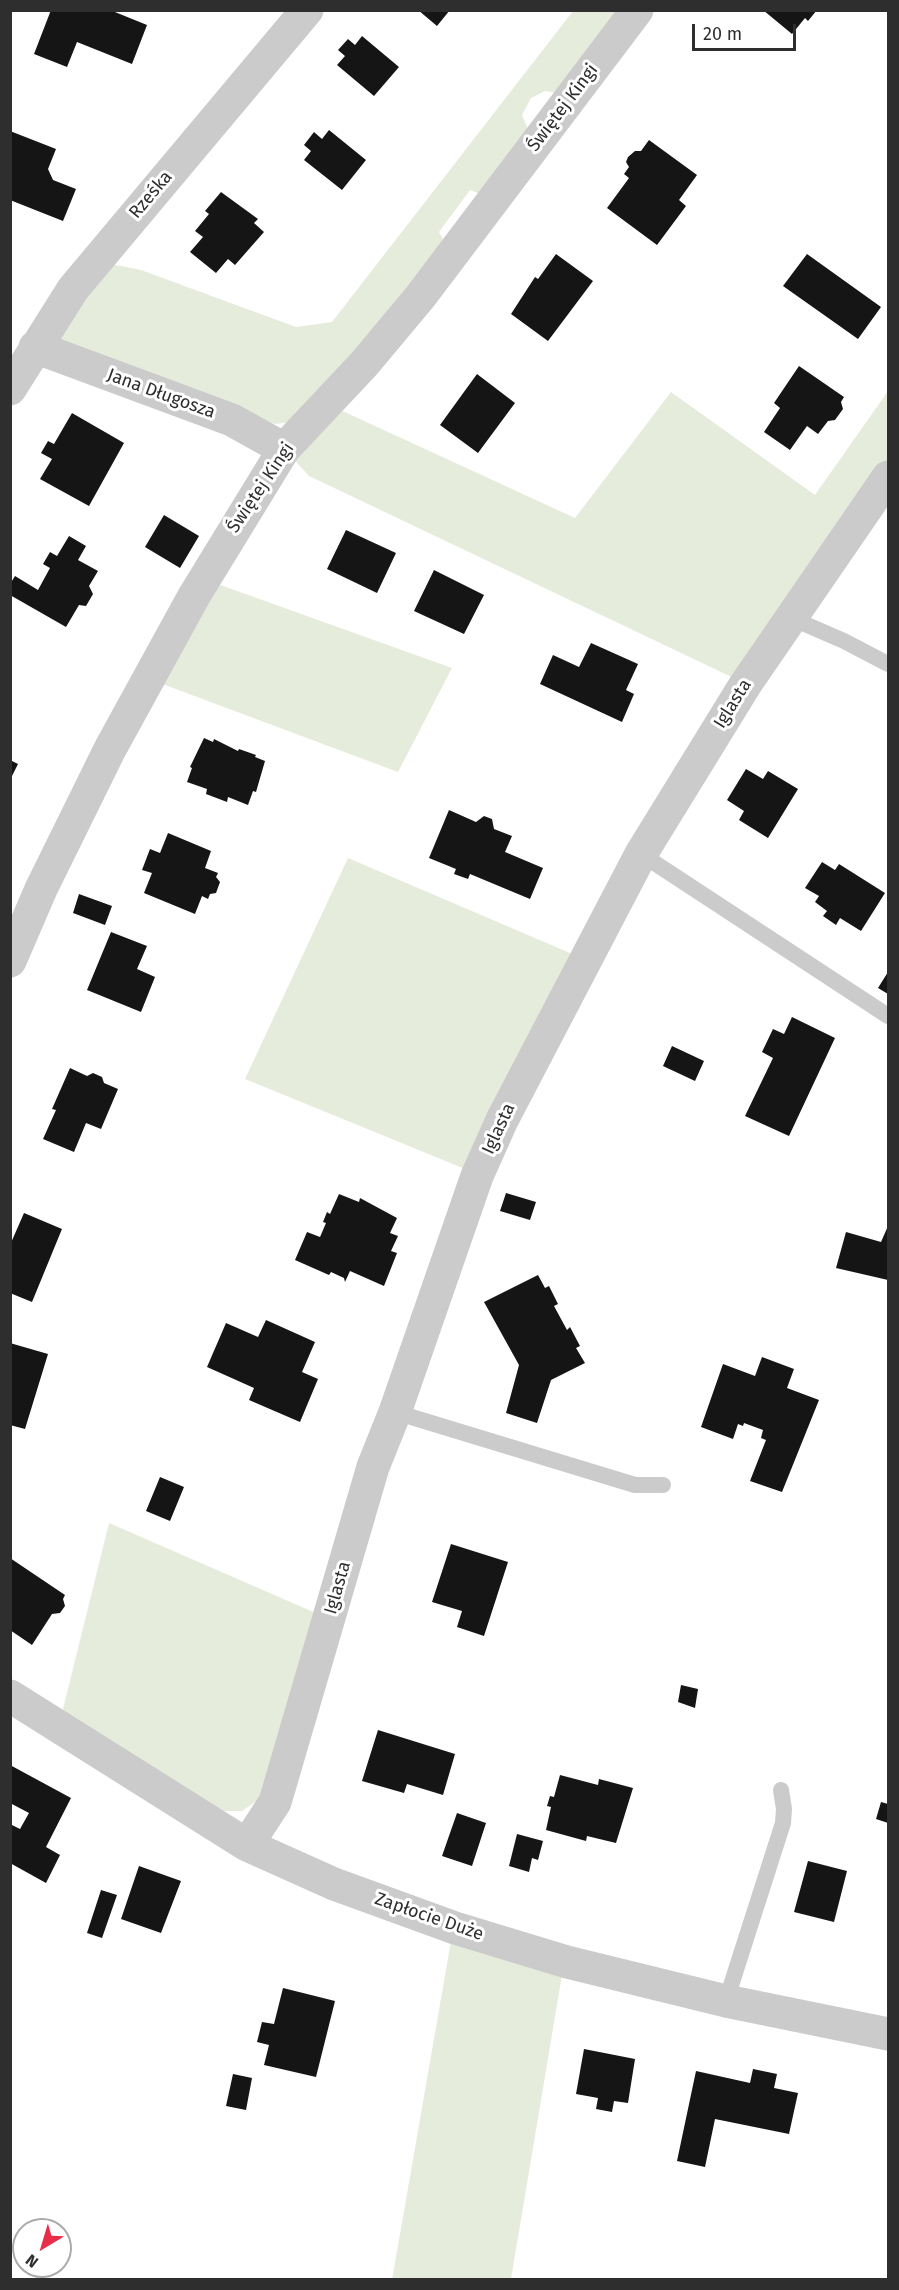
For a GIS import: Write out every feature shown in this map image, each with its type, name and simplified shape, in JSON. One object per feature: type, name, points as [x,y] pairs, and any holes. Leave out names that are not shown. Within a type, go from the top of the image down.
[{"type":"street","name":"Rześka","points":[[10,389],[73,289],[307,10]]},
{"type":"street","name":"Świętej Kingi","points":[[10,961],[41,889],[110,749],[194,596],[284,449],[364,364],[420,297],[637,10]]},
{"type":"street","name":"Jana Długosza","points":[[35,347],[232,420],[284,449]]},
{"type":"street","name":"Iglasta","points":[[247,1845],[275,1802],[373,1467],[395,1412],[477,1176],[489,1148],[584,960],[641,854],[745,685],[888,477]]},
{"type":"street","name":"Zapłocie Duże","points":[[10,1696],[247,1845],[334,1884],[455,1928],[567,1962],[726,2001],[888,2033]]},
{"type":"lane","points":[[791,618],[844,640],[888,664]]},
{"type":"lane","points":[[641,854],[888,1016]]},
{"type":"lane","points":[[395,1412],[635,1485],[663,1485]]},
{"type":"lane","points":[[726,2001],[783,1823],[784,1809],[781,1790]]},
{"type":"green space","points":[[573,11],[626,11],[563,94],[545,91],[531,98],[522,115],[531,136],[486,196],[470,190],[439,232],[448,248],[292,422],[275,424],[236,411],[62,344],[58,334],[106,263],[141,270],[296,327],[332,322]]},
{"type":"green space","points":[[888,391],[888,463],[740,681],[309,476],[290,455],[336,408],[575,518],[671,392],[815,495]]},
{"type":"green space","points":[[212,582],[452,668],[398,772],[157,682]]},
{"type":"green space","points":[[348,858],[577,956],[470,1171],[245,1079]]},
{"type":"green space","points":[[109,1523],[318,1614],[262,1797],[242,1811],[224,1811],[62,1713]]},
{"type":"green space","points":[[451,1941],[562,1975],[511,2279],[392,2280]]},
{"type":"building","points":[[51,10],[110,10],[147,25],[132,64],[77,42],[67,67],[34,54]]},
{"type":"building","points":[[418,10],[450,10],[437,26]]},
{"type":"building","points":[[763,10],[817,10],[808,21],[805,18],[792,34]]},
{"type":"building","points":[[362,36],[399,67],[374,96],[337,65],[345,56],[338,50],[348,39],[355,45]]},
{"type":"building","points":[[329,130],[366,160],[342,190],[304,160],[311,151],[304,145],[314,132],[322,139]]},
{"type":"building","points":[[10,131],[56,149],[48,169],[53,180],[76,189],[63,221],[10,200]]},
{"type":"building","points":[[649,140],[697,175],[679,200],[686,206],[657,245],[607,208],[629,178],[624,174],[629,167],[626,162],[628,157],[635,151],[641,151]]},
{"type":"building","points":[[221,192],[258,219],[254,223],[264,232],[235,265],[228,259],[216,273],[190,252],[203,237],[195,231],[209,214],[205,211]]},
{"type":"building","points":[[556,254],[593,281],[548,341],[511,314],[535,277],[538,279]]},
{"type":"building","points":[[807,254],[881,307],[858,339],[783,286]]},
{"type":"building","points":[[799,366],[844,397],[841,402],[843,409],[835,420],[828,421],[818,434],[807,426],[790,450],[764,432],[780,408],[774,403]]},
{"type":"building","points":[[477,374],[515,403],[478,453],[440,425]]},
{"type":"building","points":[[72,413],[124,443],[89,506],[40,479],[52,459],[41,453],[48,441],[54,444]]},
{"type":"building","points":[[164,515],[199,536],[180,568],[145,547]]},
{"type":"building","points":[[346,530],[396,553],[377,593],[327,569]]},
{"type":"building","points":[[69,536],[86,546],[78,560],[98,571],[89,586],[93,594],[86,606],[79,605],[66,627],[10,595],[10,584],[15,576],[38,590],[50,568],[43,564],[50,552],[57,556]]},
{"type":"building","points":[[434,570],[484,595],[464,634],[414,611]]},
{"type":"building","points":[[591,643],[638,664],[626,690],[634,694],[622,722],[540,684],[553,655],[579,667]]},
{"type":"building","points":[[204,738],[213,742],[214,739],[238,751],[239,749],[256,755],[255,757],[265,761],[256,792],[253,791],[248,805],[228,797],[227,802],[206,794],[207,789],[187,782],[192,768],[190,767]]},
{"type":"building","points":[[10,760],[18,764],[10,780]]},
{"type":"building","points":[[746,769],[763,779],[768,771],[798,789],[768,838],[739,820],[744,811],[727,800]]},
{"type":"building","points":[[449,810],[476,822],[484,816],[492,819],[494,829],[512,836],[505,852],[543,868],[530,899],[470,874],[468,879],[454,874],[456,869],[429,858]]},
{"type":"building","points":[[168,833],[211,851],[205,868],[218,873],[216,877],[220,882],[216,893],[210,894],[208,899],[202,896],[195,914],[144,893],[152,873],[142,870],[150,849],[160,853]]},
{"type":"building","points":[[822,862],[835,870],[839,864],[885,893],[861,931],[840,918],[836,925],[823,916],[827,911],[815,902],[819,896],[805,888]]},
{"type":"building","points":[[79,894],[112,906],[105,925],[73,913]]},
{"type":"building","points":[[111,932],[147,946],[137,969],[155,977],[141,1012],[87,990]]},
{"type":"building","points":[[888,972],[888,994],[878,988]]},
{"type":"building","points":[[792,1017],[835,1038],[789,1136],[745,1116],[773,1058],[762,1052],[773,1029],[784,1034]]},
{"type":"building","points":[[672,1046],[704,1061],[695,1081],[663,1066]]},
{"type":"building","points":[[70,1068],[87,1076],[93,1073],[102,1077],[104,1083],[118,1089],[101,1129],[86,1123],[74,1152],[43,1139],[56,1110],[52,1109]]},
{"type":"building","points":[[506,1193],[536,1202],[530,1220],[500,1211]]},
{"type":"building","points":[[339,1194],[359,1202],[360,1198],[397,1218],[390,1233],[398,1236],[391,1251],[397,1253],[384,1286],[350,1271],[345,1282],[344,1278],[331,1272],[329,1275],[295,1260],[307,1232],[320,1237],[326,1223],[323,1222],[327,1212],[330,1214]]},
{"type":"building","points":[[24,1213],[62,1229],[32,1302],[10,1293],[10,1245]]},
{"type":"building","points":[[888,1226],[888,1280],[836,1268],[846,1232],[881,1242]]},
{"type":"building","points":[[538,1275],[545,1288],[549,1286],[558,1304],[554,1306],[567,1330],[570,1327],[580,1346],[576,1348],[585,1363],[551,1380],[537,1423],[506,1413],[519,1365],[484,1302]]},
{"type":"building","points":[[266,1320],[315,1342],[302,1372],[318,1379],[300,1422],[249,1400],[254,1388],[207,1367],[226,1323],[258,1337]]},
{"type":"building","points":[[10,1343],[48,1354],[25,1429],[10,1425]]},
{"type":"building","points":[[762,1357],[794,1369],[787,1388],[819,1400],[782,1492],[750,1481],[766,1440],[761,1438],[763,1430],[744,1423],[743,1426],[738,1424],[733,1439],[701,1427],[723,1364],[755,1376]]},
{"type":"building","points":[[160,1477],[184,1487],[170,1521],[146,1511]]},
{"type":"building","points":[[451,1544],[508,1562],[484,1636],[457,1627],[462,1611],[432,1602]]},
{"type":"building","points":[[10,1558],[65,1595],[63,1599],[65,1606],[60,1613],[52,1614],[32,1645],[10,1630]]},
{"type":"building","points":[[681,1685],[698,1689],[695,1708],[678,1702]]},
{"type":"building","points":[[378,1730],[455,1754],[443,1795],[407,1784],[404,1793],[362,1781]]},
{"type":"building","points":[[10,1765],[71,1798],[46,1847],[60,1855],[46,1883],[10,1863],[10,1824],[20,1829],[29,1813],[10,1803]]},
{"type":"building","points":[[560,1775],[598,1785],[599,1779],[633,1788],[616,1843],[587,1836],[586,1841],[546,1830],[551,1807],[547,1806],[550,1796],[554,1797]]},
{"type":"building","points":[[881,1802],[888,1804],[888,1823],[876,1819]]},
{"type":"building","points":[[457,1813],[486,1823],[472,1866],[442,1856]]},
{"type":"building","points":[[517,1834],[543,1841],[538,1860],[532,1858],[529,1872],[509,1866]]},
{"type":"building","points":[[808,1861],[847,1871],[834,1922],[794,1912]]},
{"type":"building","points":[[139,1866],[181,1881],[161,1933],[121,1919]]},
{"type":"building","points":[[101,1890],[117,1895],[102,1938],[87,1933]]},
{"type":"building","points":[[283,1988],[335,2001],[316,2077],[264,2065],[269,2045],[257,2042],[262,2022],[274,2024]]},
{"type":"building","points":[[584,2049],[635,2059],[628,2103],[614,2101],[612,2112],[596,2109],[598,2098],[576,2094]]},
{"type":"building","points":[[753,2069],[777,2074],[774,2088],[798,2093],[789,2134],[715,2119],[705,2167],[677,2161],[696,2071],[750,2083]]},
{"type":"building","points":[[233,2074],[252,2078],[246,2110],[226,2106]]}]
